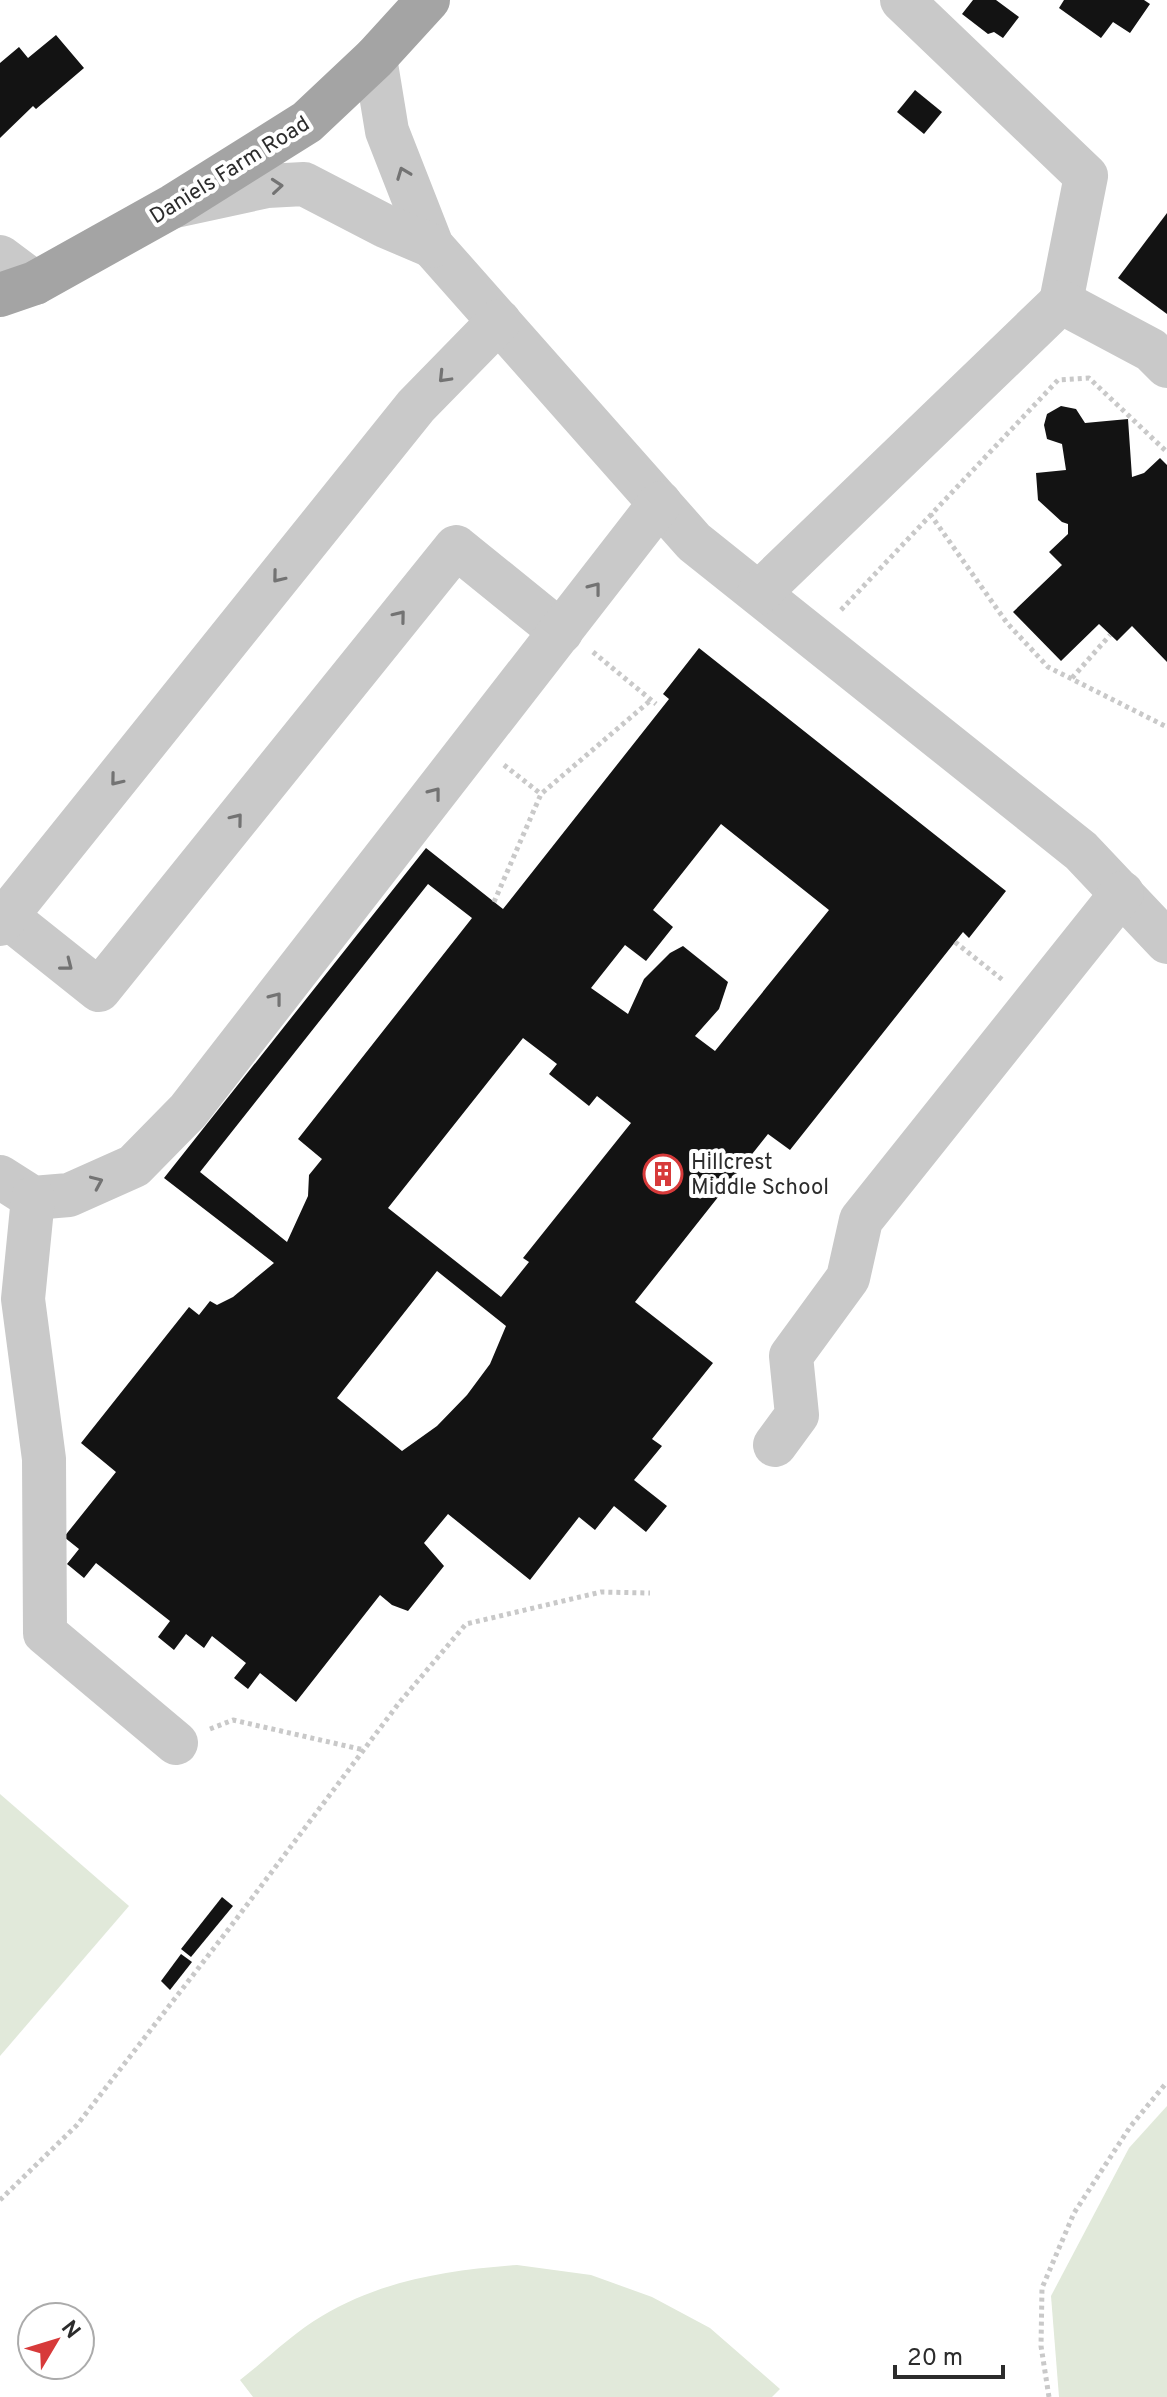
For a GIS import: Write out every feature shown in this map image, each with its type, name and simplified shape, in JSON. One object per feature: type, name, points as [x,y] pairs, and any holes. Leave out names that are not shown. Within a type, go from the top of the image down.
[{"type":"main road","name":"Daniels Farm Road","points":[[18,289],[173,206],[307,122],[375,58],[428,0]]},
{"type":"street","points":[[759,593],[1061,302],[1086,176],[902,0]]},
{"type":"street","points":[[375,58],[387,131],[432,246],[694,542],[1081,851],[1167,942]]},
{"type":"street","points":[[173,206],[267,186],[304,184],[385,226],[432,246]]},
{"type":"street","points":[[0,257],[18,289]]},
{"type":"street","points":[[1061,302],[1151,350],[1167,366]]},
{"type":"street","points":[[499,321],[416,406],[3,920],[99,990],[456,547],[575,640]]},
{"type":"street","points":[[176,1743],[45,1633],[44,1459],[23,1299],[16,1188],[69,1195],[134,1166],[188,1111],[575,640],[660,503]]},
{"type":"street","points":[[775,1445],[797,1415],[791,1356],[848,1278],[861,1220],[1122,893]]},
{"type":"path","points":[[833,618],[1058,380],[1089,378],[1167,452]]},
{"type":"path","points":[[930,514],[1007,623],[1048,667],[1167,727]]},
{"type":"path","points":[[1072,678],[1110,635]]},
{"type":"path","points":[[494,902],[541,794],[654,702],[575,640]]},
{"type":"path","points":[[493,775],[511,752]]},
{"type":"path","points":[[502,763],[541,794]]},
{"type":"path","points":[[1008,984],[1014,977]]},
{"type":"path","points":[[0,2200],[77,2125],[399,1703],[466,1624],[601,1592],[650,1593]]},
{"type":"path","points":[[176,1743],[233,1720],[364,1750]]},
{"type":"path","points":[[1049,2397],[1041,2346],[1042,2288],[1074,2213],[1130,2127],[1167,2082]]},
{"type":"green space","points":[[0,1794],[129,1906],[0,2056]]},
{"type":"green space","points":[[1167,2106],[1167,2397],[1059,2397],[1051,2296],[1129,2148]]},
{"type":"green space","points":[[517,2265],[591,2275],[652,2297],[710,2328],[780,2389],[772,2397],[253,2397],[240,2380],[311,2323],[368,2294],[441,2274]]},
{"type":"building","points":[[973,0],[996,0],[1019,17],[1003,38],[994,32],[988,34],[962,14]]},
{"type":"building","points":[[1064,0],[1144,0],[1150,4],[1130,33],[1113,22],[1101,38],[1059,8]]},
{"type":"building","points":[[56,35],[84,68],[36,109],[33,106],[0,138],[0,63],[19,47],[28,58]]},
{"type":"building","points":[[915,90],[942,112],[924,134],[897,112]]},
{"type":"building","points":[[1167,213],[1167,314],[1118,278]]},
{"type":"building","points":[[1061,406],[1076,409],[1085,423],[1128,419],[1132,477],[1144,473],[1160,458],[1167,465],[1167,662],[1132,626],[1117,641],[1099,624],[1061,661],[1013,612],[1062,565],[1049,552],[1068,534],[1068,524],[1038,500],[1036,473],[1066,470],[1062,444],[1047,439],[1044,425],[1047,414]]},
{"type":"building","name":"Hillcrest Middle School","points":[[699,648],[1006,891],[969,938],[963,932],[790,1150],[768,1134],[635,1302],[713,1363],[652,1439],[662,1446],[634,1480],[667,1506],[646,1532],[614,1506],[595,1530],[579,1517],[530,1580],[448,1514],[424,1543],[444,1566],[408,1611],[392,1605],[380,1595],[296,1702],[260,1673],[248,1689],[234,1678],[246,1663],[212,1636],[204,1648],[186,1634],[174,1650],[158,1637],[170,1621],[96,1563],[84,1578],[67,1564],[79,1549],[64,1537],[116,1472],[81,1443],[189,1307],[199,1315],[210,1301],[217,1305],[233,1297],[274,1263],[164,1178],[426,848],[503,909],[669,699],[663,694]],"holes":[[[721,824],[829,910],[715,1051],[695,1036],[719,1009],[728,982],[683,946],[670,953],[644,979],[628,1014],[591,988],[625,945],[646,961],[673,927],[653,910]],[[428,884],[472,918],[298,1139],[322,1159],[309,1175],[308,1196],[287,1242],[200,1172]],[[523,1038],[557,1064],[549,1074],[589,1106],[597,1096],[631,1123],[523,1258],[529,1262],[501,1297],[388,1208]],[[437,1271],[506,1326],[490,1364],[467,1395],[437,1426],[402,1451],[337,1398]]]},
{"type":"building","points":[[222,1897],[233,1906],[191,1957],[181,1949]]},
{"type":"building","points":[[181,1954],[192,1962],[170,1990],[161,1981]]},
{"type":"place","name":"Hillcrest Middle School","points":[[663,1174]]}]
